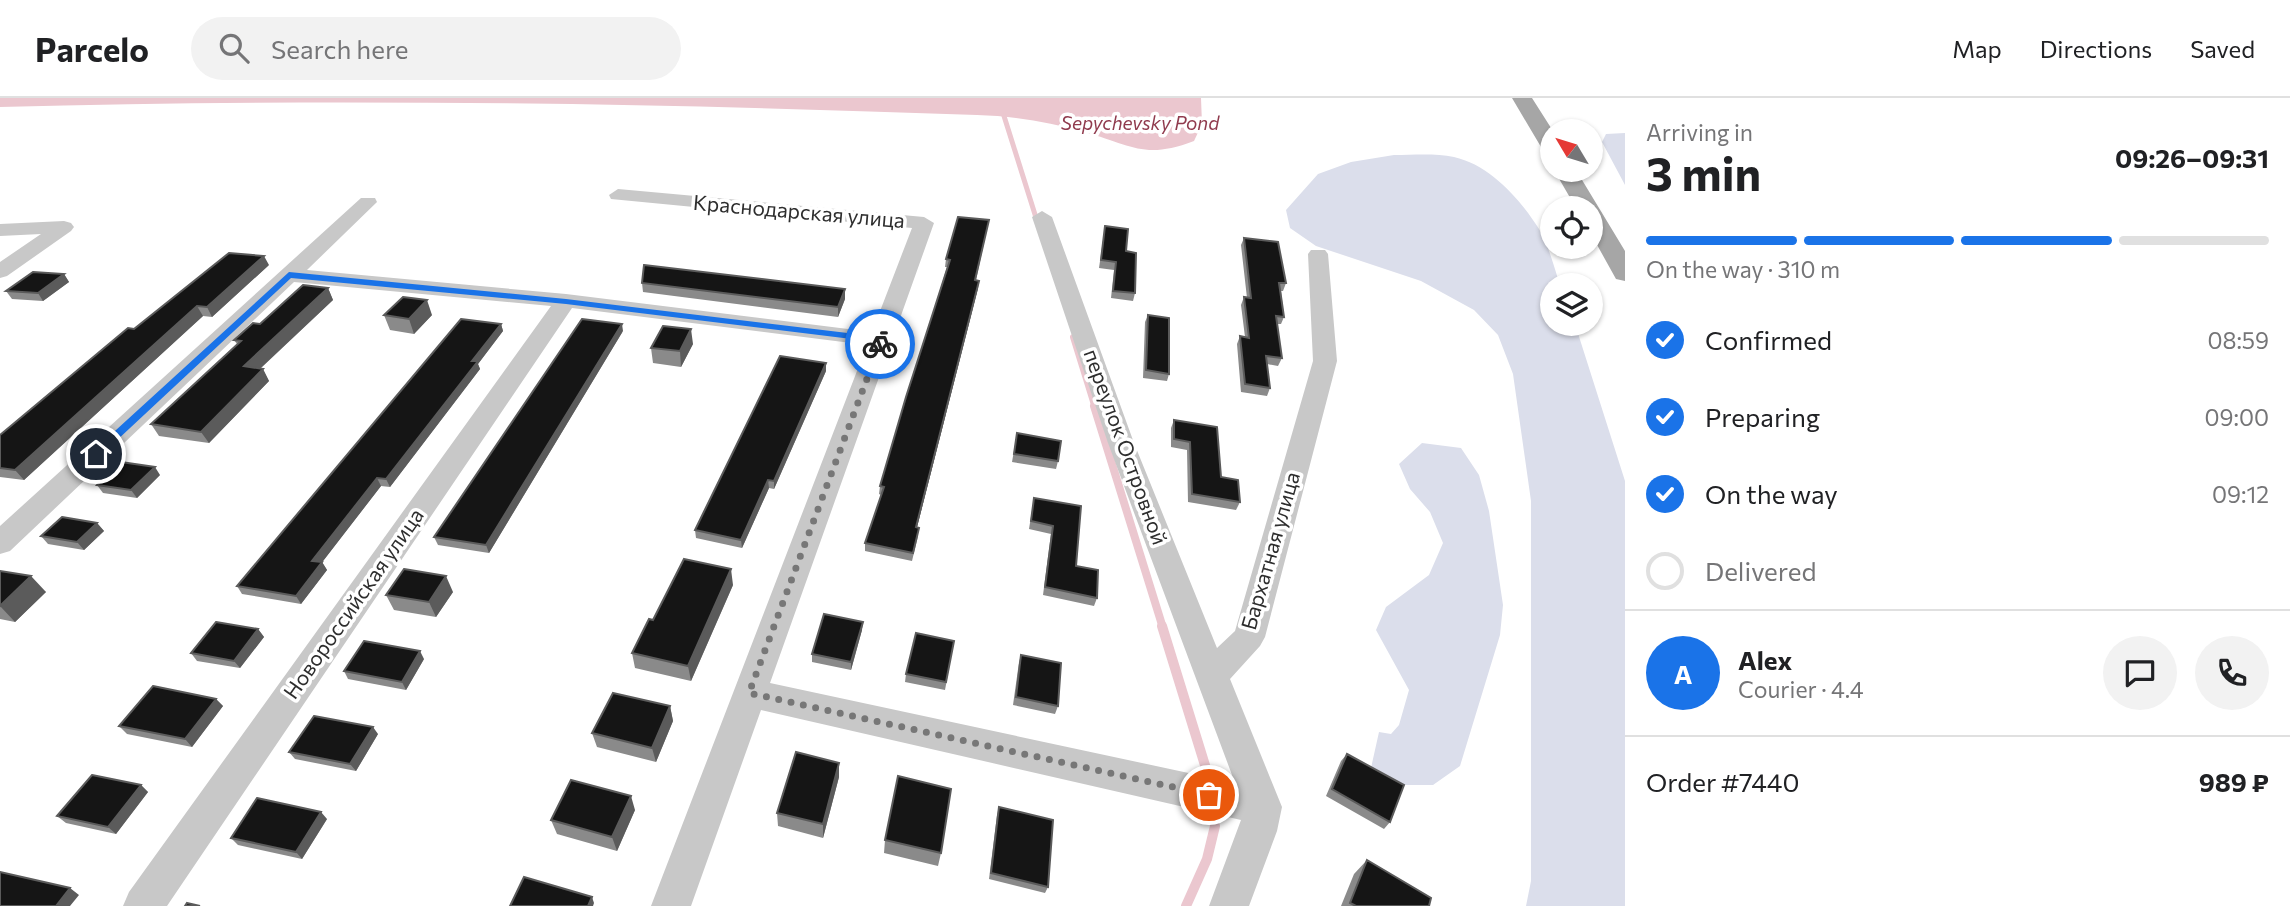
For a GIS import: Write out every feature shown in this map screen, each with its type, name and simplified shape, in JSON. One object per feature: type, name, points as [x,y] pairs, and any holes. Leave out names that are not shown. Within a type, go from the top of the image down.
[{"type":"main road","points":[[1522,98],[1540,127]]},
{"type":"main road","points":[[1603,235],[1625,273]]},
{"type":"street","name":"Краснодарская улица","points":[[618,195],[924,223],[671,906]]},
{"type":"street","points":[[0,543],[368,202]]},
{"type":"street","name":"переулок Островной","points":[[1042,218],[1121,443],[1211,676]]},
{"type":"street","points":[[0,230],[64,228],[0,272]]},
{"type":"street","name":"Бархатная улица","points":[[1211,676],[1248,637],[1325,361],[1318,254]]},
{"type":"street","points":[[289,275],[566,301],[881,340]]},
{"type":"street","name":"Новороссийская улица","points":[[143,906],[566,301]]},
{"type":"street","points":[[1211,676],[1263,807],[1258,831],[1229,906]]},
{"type":"street","points":[[749,693],[1263,807]]},
{"type":"shaded area","points":[[1625,133],[1625,185],[1603,144],[1606,134]]},
{"type":"shaded area","points":[[1394,155],[1439,155],[1454,157],[1480,167],[1513,195],[1539,229],[1540,259],[1552,259],[1556,273],[1540,273],[1540,336],[1579,336],[1625,481],[1625,906],[1526,906],[1531,881],[1531,501],[1513,374],[1498,335],[1474,310],[1421,281],[1316,246],[1290,228],[1286,210],[1318,174],[1351,162]]},
{"type":"shaded area","points":[[1422,443],[1461,448],[1479,475],[1489,511],[1503,605],[1500,635],[1460,766],[1433,785],[1400,785],[1371,768],[1379,732],[1391,734],[1399,725],[1409,690],[1376,630],[1386,607],[1429,575],[1443,543],[1430,512],[1410,489],[1399,464]]},
{"type":"water","name":"Sepychevsky Pond","points":[[0,98],[1201,98],[1202,124],[1194,141],[1177,147],[1150,150],[1127,146],[1058,125],[991,116],[733,107],[488,103],[0,107]]},
{"type":"building","points":[[958,217],[989,220],[975,280],[979,281],[916,527],[919,528],[913,553],[865,543],[884,487],[880,486],[906,397],[950,260],[946,259]]},
{"type":"building","points":[[1105,226],[1128,229],[1126,251],[1136,253],[1135,293],[1113,291],[1116,262],[1101,260]]},
{"type":"building","points":[[1244,238],[1278,242],[1286,283],[1279,283],[1284,317],[1276,316],[1282,358],[1266,356],[1270,388],[1245,384],[1240,336],[1249,338],[1244,297],[1251,298]]},
{"type":"building","points":[[229,253],[264,256],[207,307],[197,306],[15,470],[0,468],[0,435],[128,328],[134,329]]},
{"type":"building","points":[[644,265],[845,289],[838,307],[642,283]]},
{"type":"building","points":[[33,272],[64,274],[38,293],[6,291]]},
{"type":"building","points":[[303,285],[328,288],[244,366],[263,369],[201,432],[151,424],[241,341],[234,340],[253,323],[260,324]]},
{"type":"building","points":[[403,297],[427,300],[409,319],[384,315]]},
{"type":"building","points":[[1148,315],[1169,318],[1169,374],[1146,370]]},
{"type":"building","points":[[461,319],[501,324],[472,361],[478,361],[386,479],[377,478],[312,561],[322,562],[296,596],[237,586]]},
{"type":"building","points":[[582,319],[622,324],[486,545],[434,537]]},
{"type":"building","points":[[663,326],[691,329],[680,351],[651,348]]},
{"type":"building","points":[[780,356],[826,363],[774,481],[768,480],[741,540],[695,530]]},
{"type":"building","points":[[1174,420],[1217,427],[1221,477],[1238,480],[1240,502],[1192,494],[1190,442],[1174,439]]},
{"type":"building","points":[[1017,433],[1061,441],[1058,461],[1014,454]]},
{"type":"building","points":[[121,462],[155,467],[131,490],[97,485]]},
{"type":"building","points":[[1034,498],[1081,506],[1076,566],[1098,570],[1097,598],[1045,587],[1053,526],[1031,521]]},
{"type":"building","points":[[62,517],[97,523],[77,542],[41,536]]},
{"type":"building","points":[[684,559],[731,569],[688,666],[632,653],[649,619],[653,620]]},
{"type":"building","points":[[404,569],[446,576],[429,602],[386,595]]},
{"type":"building","points":[[0,571],[31,576],[0,606]]},
{"type":"building","points":[[824,614],[863,622],[851,662],[812,654]]},
{"type":"building","points":[[216,622],[258,629],[234,661],[191,653]]},
{"type":"building","points":[[916,633],[954,641],[946,682],[906,674]]},
{"type":"building","points":[[364,641],[420,651],[402,682],[344,671]]},
{"type":"building","points":[[1021,655],[1061,663],[1058,706],[1016,697]]},
{"type":"building","points":[[153,686],[216,699],[185,739],[119,726]]},
{"type":"building","points":[[613,693],[670,706],[652,748],[592,733]]},
{"type":"building","points":[[314,716],[373,727],[350,764],[289,752]]},
{"type":"building","points":[[796,752],[839,763],[823,824],[777,813]]},
{"type":"building","points":[[1347,754],[1404,785],[1390,822],[1332,789]]},
{"type":"building","points":[[92,775],[141,785],[108,827],[57,816]]},
{"type":"building","points":[[898,776],[951,789],[941,853],[885,840]]},
{"type":"building","points":[[571,780],[631,796],[612,837],[551,820]]},
{"type":"building","points":[[257,798],[321,812],[296,852],[231,838]]},
{"type":"building","points":[[999,807],[1053,820],[1048,887],[991,873]]},
{"type":"building","points":[[1367,860],[1431,898],[1429,906],[1356,906],[1350,903]]},
{"type":"building","points":[[0,872],[70,888],[56,906],[0,906]]},
{"type":"building","points":[[524,877],[592,897],[588,906],[510,906]]},
{"type":"waterway","points":[[1004,116],[1038,224]]},
{"type":"waterway","points":[[1073,337],[1095,408]]},
{"type":"waterway","points":[[1094,406],[1163,628]]},
{"type":"waterway","points":[[1162,626],[1208,775]]},
{"type":"waterway","points":[[1186,906],[1207,859],[1215,826]]},
{"type":"way so far","points":[[880,344],[749,693],[1209,795]]},
{"type":"route","points":[[96,454],[289,275],[566,301],[881,340],[880,344]]}]
